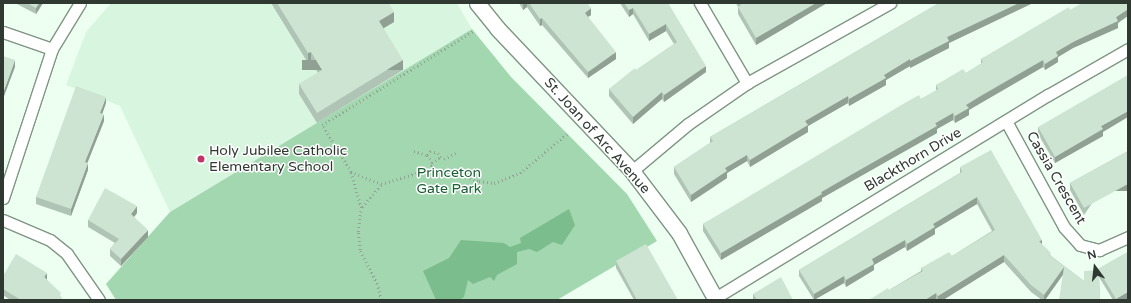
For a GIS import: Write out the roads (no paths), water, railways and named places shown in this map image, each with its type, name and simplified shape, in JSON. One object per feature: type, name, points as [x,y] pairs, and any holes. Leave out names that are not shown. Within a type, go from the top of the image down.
[{"type":"street","points":[[3,198],[52,49],[80,3]]},
{"type":"street","name":"St. Joan of Arc Avenue","points":[[476,3],[496,28],[632,171],[679,233],[716,299]]},
{"type":"street","points":[[700,3],[747,83]]},
{"type":"street","points":[[632,171],[688,124],[747,83],[890,3]]},
{"type":"street","points":[[3,32],[52,49]]},
{"type":"street","name":"Blackthorn Drive","points":[[716,299],[1006,121],[1128,49]]},
{"type":"street","name":"Cassia Crescent","points":[[1006,121],[1064,227],[1080,245],[1099,250],[1128,237]]},
{"type":"street","points":[[3,220],[50,240],[67,254],[99,300]]},
{"type":"place","name":"Holy Jubilee Catholic Elementary School","points":[[201,159]]},
{"type":"park label","name":"Princeton Gate Park","points":[[449,182]]}]
